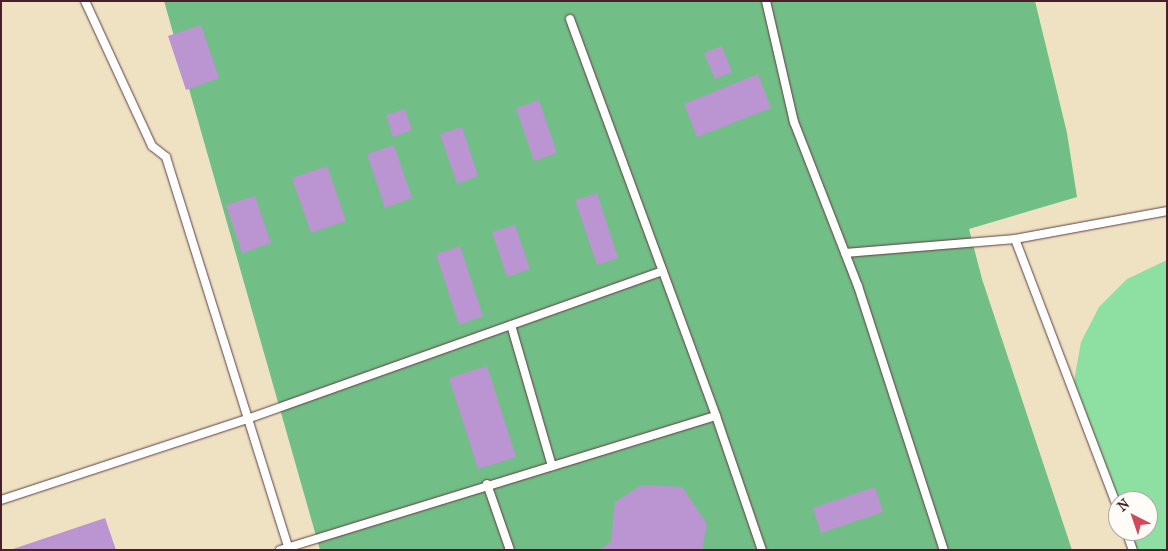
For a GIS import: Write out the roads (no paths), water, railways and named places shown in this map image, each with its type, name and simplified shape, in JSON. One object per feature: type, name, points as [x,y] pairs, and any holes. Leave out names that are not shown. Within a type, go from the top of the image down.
[{"type":"lane","points":[[85,1],[152,146],[166,157],[250,418],[289,548]]},
{"type":"lane","points":[[766,1],[794,122],[845,253],[944,550]]},
{"type":"lane","points":[[570,19],[716,416],[762,550]]},
{"type":"lane","points":[[845,253],[1015,239],[1167,211]]},
{"type":"lane","points":[[1015,239],[1111,491]]},
{"type":"lane","points":[[1,500],[250,418],[663,271]]},
{"type":"lane","points":[[511,325],[552,466]]},
{"type":"lane","points":[[280,550],[487,484],[716,416]]},
{"type":"lane","points":[[487,484],[510,550]]}]
